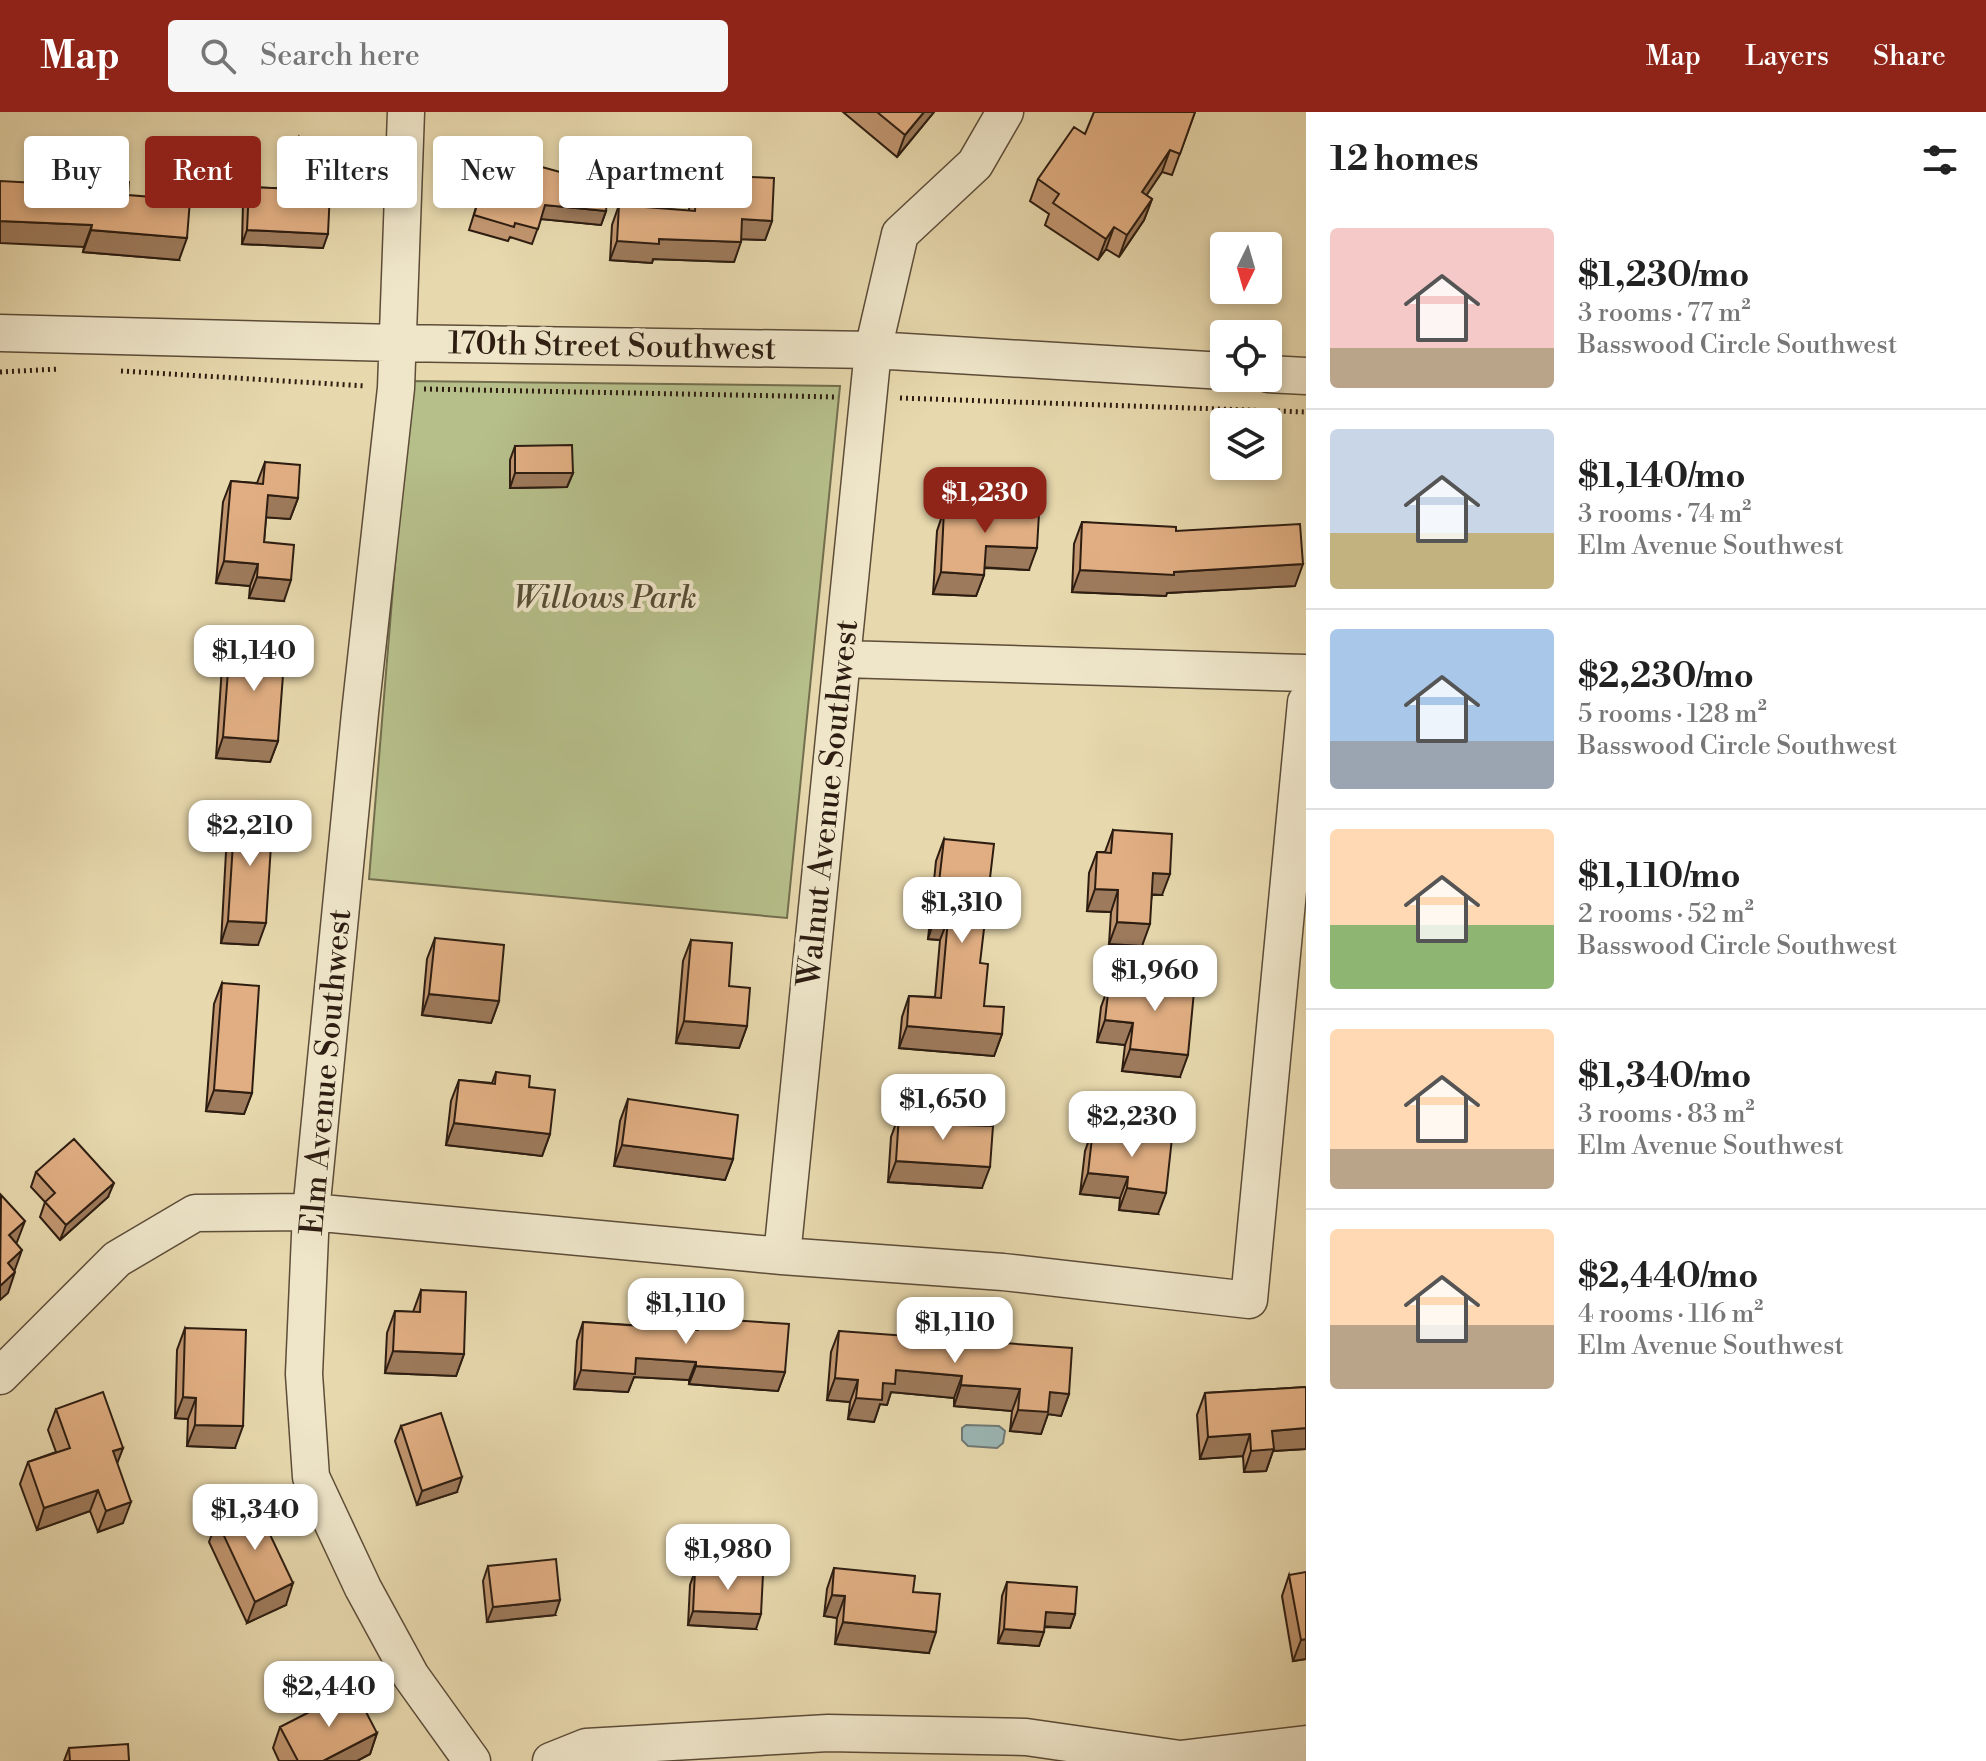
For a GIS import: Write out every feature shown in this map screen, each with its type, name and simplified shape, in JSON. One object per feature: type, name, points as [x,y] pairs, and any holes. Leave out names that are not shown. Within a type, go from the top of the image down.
[{"type":"street","name":"Elm Avenue Southwest","points":[[406,112],[396,388],[360,713],[311,1212],[304,1374],[311,1477],[363,1588],[411,1676],[472,1761]]},
{"type":"street","name":"Walnut Avenue Southwest","points":[[782,1256],[873,350],[900,234],[975,164],[1005,112]]},
{"type":"street","name":"170th Street Southwest","points":[[0,333],[873,350],[1210,370]]},
{"type":"street","points":[[1282,375],[1306,376]]},
{"type":"street","points":[[843,659],[1306,673]]},
{"type":"street","points":[[0,1376],[117,1259],[195,1213],[311,1212],[782,1256],[1003,1272],[1249,1300],[1306,702]]},
{"type":"street","points":[[551,1761],[586,1747],[828,1733],[1180,1759],[1306,1744]]},
{"type":"path","points":[[0,372],[64,369]]},
{"type":"path","points":[[111,370],[396,388],[869,397],[1306,412]]},
{"type":"green space","name":"Willows Park","points":[[410,381],[840,386],[787,918],[369,879]]},
{"type":"water","points":[[966,1425],[999,1426],[1005,1431],[1003,1443],[997,1448],[968,1446],[962,1440],[962,1428]]},
{"type":"building","points":[[877,112],[924,112],[905,135]]},
{"type":"building","points":[[1094,112],[1195,112],[1180,154],[1170,150],[1142,192],[1152,199],[1127,235],[1114,227],[1106,239],[1053,203],[1059,194],[1038,179],[1074,127],[1085,134]]},
{"type":"building","points":[[543,167],[559,172],[559,206],[545,205],[538,229],[515,223],[514,227],[474,215],[476,208],[543,208]]},
{"type":"building","points":[[752,177],[774,178],[772,221],[742,219],[741,242],[659,239],[659,244],[617,241],[619,208],[695,211],[695,208],[752,208]]},
{"type":"building","points":[[0,181],[24,182],[24,208],[129,208],[129,195],[145,196],[145,208],[189,208],[187,238],[91,230],[92,225],[0,221]]},
{"type":"building","points":[[261,188],[277,188],[277,208],[329,208],[328,234],[247,230],[248,208],[261,208]]},
{"type":"building","points":[[576,208],[606,208],[606,211]]},
{"type":"building","points":[[572,445],[573,473],[515,473],[515,446]]},
{"type":"building","points":[[265,462],[300,465],[298,498],[268,495],[264,542],[294,545],[291,580],[257,577],[258,564],[224,561],[231,481],[263,484]]},
{"type":"building","points":[[984,497],[1011,499],[1010,511],[1039,513],[1037,548],[986,546],[984,575],[941,572],[944,510],[983,512]]},
{"type":"building","points":[[1082,522],[1176,527],[1176,531],[1300,524],[1303,564],[1174,572],[1174,575],[1080,570]]},
{"type":"building","points":[[230,645],[285,649],[278,741],[223,737]]},
{"type":"building","points":[[235,812],[273,814],[266,923],[228,921]]},
{"type":"building","points":[[1113,830],[1172,834],[1170,874],[1153,873],[1150,924],[1117,922],[1118,890],[1095,889],[1097,852],[1111,853]]},
{"type":"building","points":[[944,839],[994,844],[980,963],[988,964],[984,1006],[1004,1007],[1002,1034],[907,1026],[909,996],[941,998],[948,919],[935,917]]},
{"type":"building","points":[[435,938],[504,945],[499,1001],[429,994]]},
{"type":"building","points":[[691,940],[732,943],[729,986],[750,988],[747,1026],[684,1021]]},
{"type":"building","points":[[1136,975],[1195,981],[1188,1055],[1130,1049],[1133,1023],[1105,1020],[1109,985],[1134,988]]},
{"type":"building","points":[[222,983],[259,986],[252,1093],[214,1090]]},
{"type":"building","points":[[496,1072],[530,1076],[529,1087],[555,1090],[550,1134],[454,1123],[459,1080],[495,1084]]},
{"type":"building","points":[[628,1099],[738,1115],[733,1159],[622,1145]]},
{"type":"building","points":[[899,1115],[960,1119],[960,1125],[993,1126],[990,1167],[896,1161]]},
{"type":"building","points":[[1093,1129],[1172,1138],[1166,1193],[1127,1188],[1128,1177],[1088,1173]]},
{"type":"building","points":[[74,1139],[114,1183],[66,1225],[45,1202],[55,1193],[36,1172]]},
{"type":"building","points":[[1,1195],[25,1221],[9,1235],[22,1250],[8,1263],[15,1272],[0,1286]]},
{"type":"building","points":[[421,1290],[466,1292],[464,1354],[393,1351],[395,1311],[420,1312]]},
{"type":"building","points":[[699,1318],[789,1324],[785,1372],[636,1358],[635,1374],[581,1370],[583,1322],[698,1330]]},
{"type":"building","points":[[185,1328],[246,1330],[243,1426],[195,1425],[196,1398],[183,1397]]},
{"type":"building","points":[[839,1331],[1072,1348],[1069,1394],[1050,1392],[1048,1412],[1018,1410],[1020,1389],[961,1385],[962,1376],[896,1370],[895,1384],[883,1383],[882,1400],[856,1398],[858,1380],[835,1378]]},
{"type":"building","points":[[1306,1387],[1306,1428],[1272,1431],[1274,1449],[1251,1451],[1250,1434],[1208,1437],[1205,1393]]},
{"type":"building","points":[[103,1392],[123,1448],[113,1451],[131,1502],[106,1511],[98,1490],[44,1508],[28,1462],[70,1448],[56,1409]]},
{"type":"building","points":[[441,1413],[462,1477],[422,1491],[401,1426]]},
{"type":"building","points":[[255,1503],[293,1583],[255,1602],[217,1521]]},
{"type":"building","points":[[556,1559],[560,1600],[493,1607],[488,1566]]},
{"type":"building","points":[[834,1568],[915,1576],[913,1592],[940,1594],[936,1632],[843,1622],[845,1596],[832,1595]]},
{"type":"building","points":[[695,1571],[763,1574],[761,1614],[693,1611]]},
{"type":"building","points":[[1306,1572],[1306,1639],[1301,1640],[1289,1575]]},
{"type":"building","points":[[1007,1582],[1077,1587],[1075,1614],[1046,1612],[1044,1632],[1004,1629]]},
{"type":"building","points":[[354,1689],[377,1733],[323,1761],[298,1761],[280,1727]]},
{"type":"building","points":[[128,1744],[129,1761],[70,1761],[69,1748]]}]
